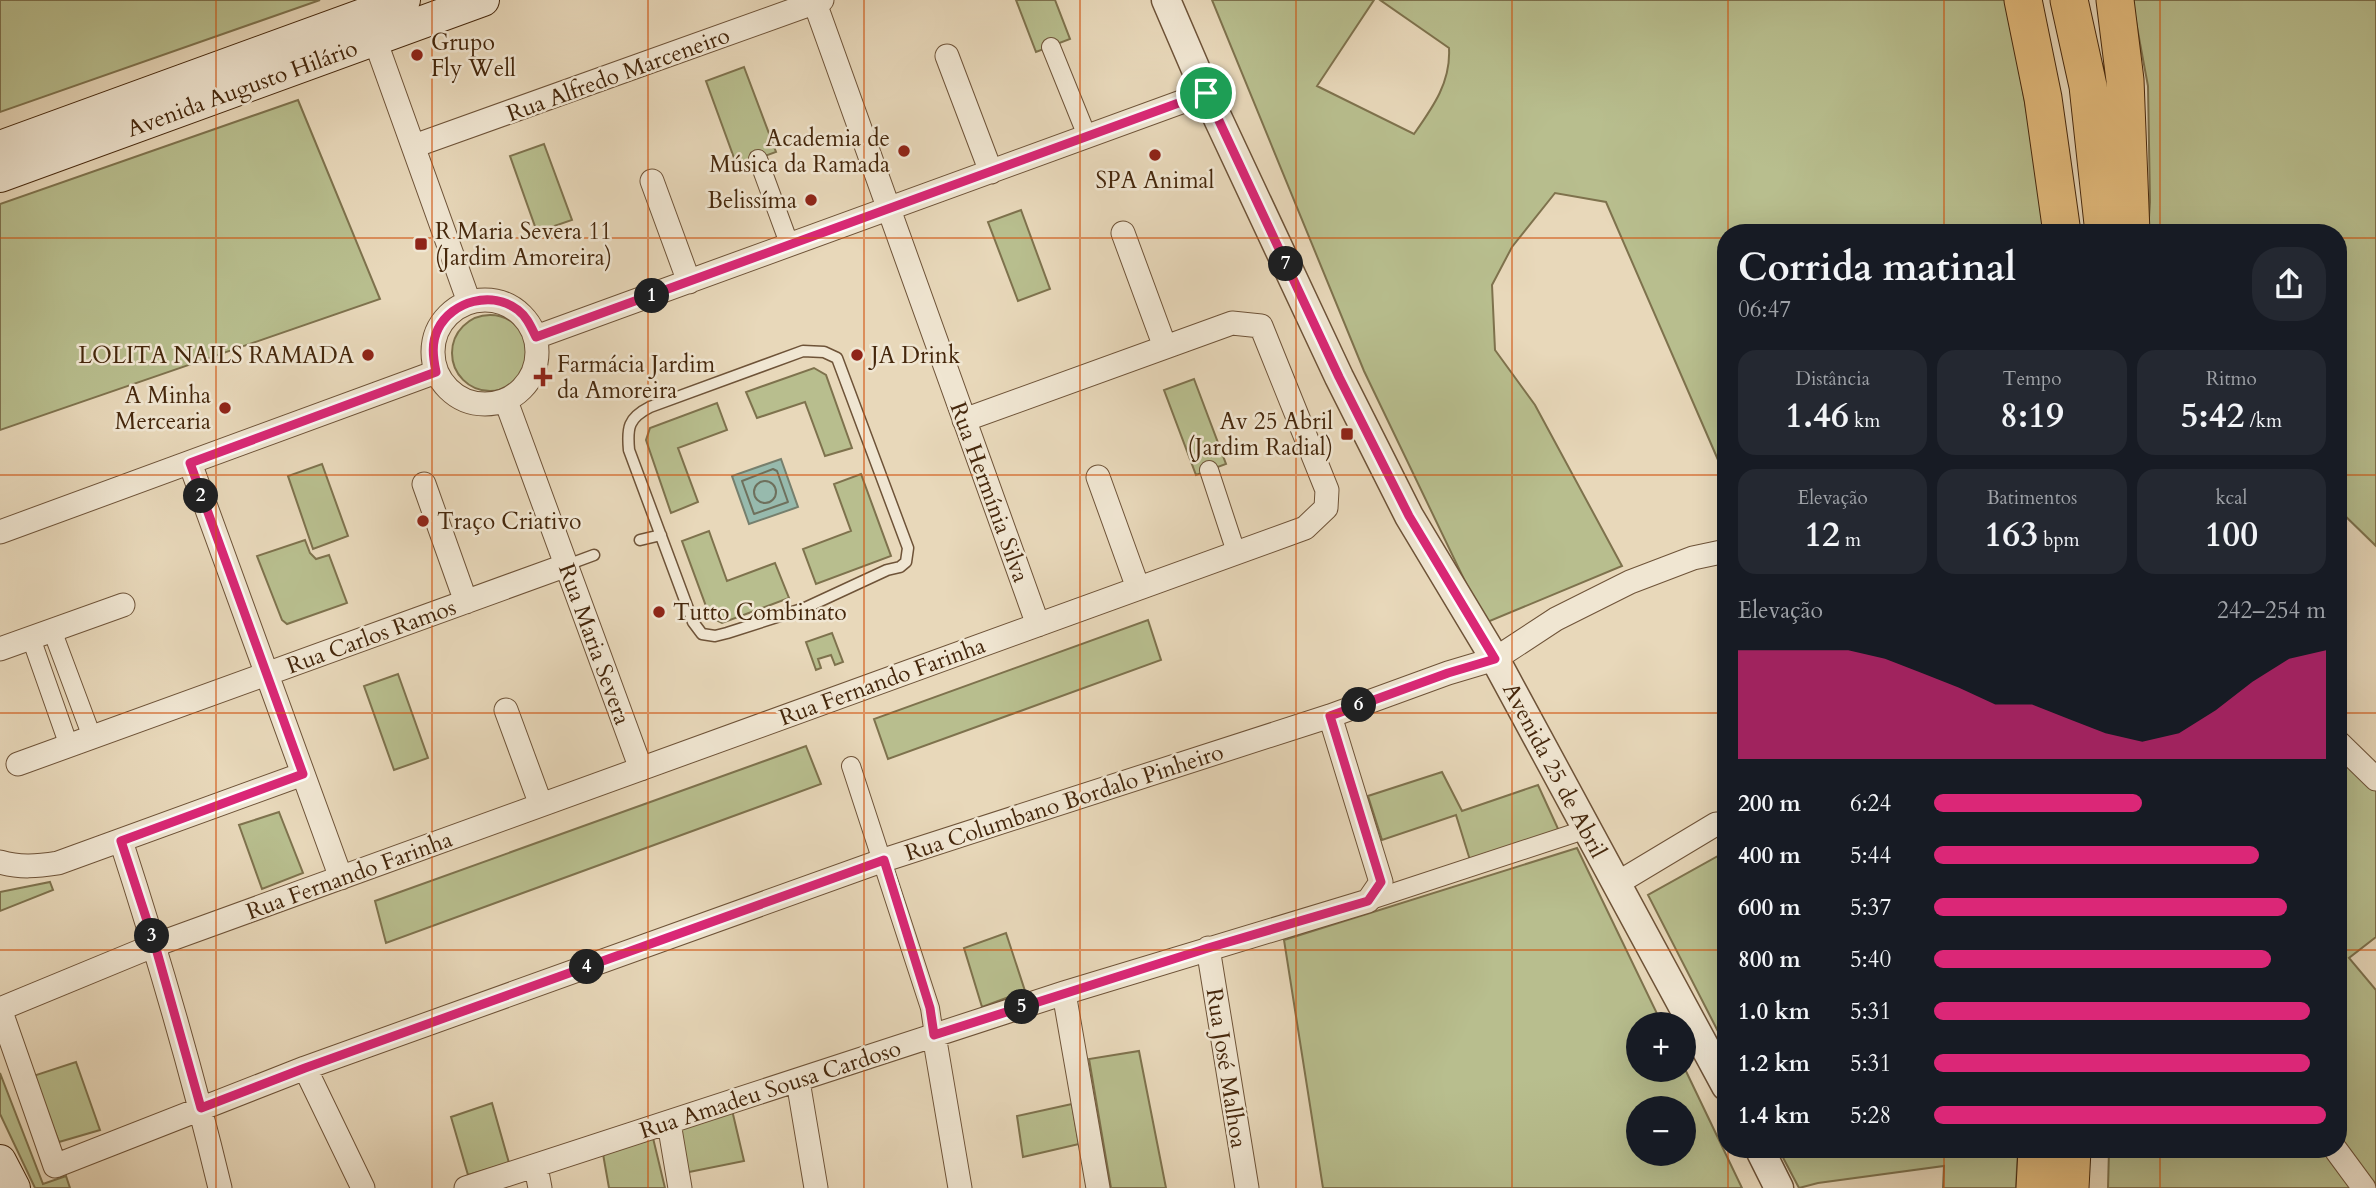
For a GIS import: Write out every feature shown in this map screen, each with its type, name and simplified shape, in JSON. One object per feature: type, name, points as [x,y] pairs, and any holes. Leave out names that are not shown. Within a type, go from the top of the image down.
[{"type":"highway","points":[[2023,0],[2043,98],[2061,224]]},
{"type":"highway","points":[[2040,0],[2062,107],[2074,224]]},
{"type":"highway","points":[[2070,0],[2088,86],[2103,224]]},
{"type":"highway","points":[[2115,0],[2125,80],[2131,224]]},
{"type":"highway","points":[[2035,1188],[2037,1158]]},
{"type":"highway","points":[[2070,1188],[2072,1158]]},
{"type":"main road","name":"Avenida Augusto Hilário","points":[[0,147],[404,0]]},
{"type":"main road","name":"Avenida Augusto Hilário","points":[[0,176],[483,0]]},
{"type":"main road","points":[[0,1161],[14,1188]]},
{"type":"street","name":"Avenida 25 de Abril","points":[[1166,0],[1206,93],[1333,365],[1409,516],[1495,659],[1717,1069]]},
{"type":"street","name":"Rua Alfredo Marceneiro","points":[[414,146],[819,1]]},
{"type":"street","name":"Rua Hermínia Silva","points":[[819,1],[890,210],[1038,625]]},
{"type":"street","points":[[375,40],[469,302]]},
{"type":"street","points":[[1051,47],[1087,136]]},
{"type":"street","points":[[947,56],[990,172]]},
{"type":"street","points":[[536,337],[1206,93]]},
{"type":"street","points":[[758,159],[790,246]]},
{"type":"street","points":[[652,181],[689,282]]},
{"type":"street","points":[[1123,233],[1165,347]]},
{"type":"street","points":[[469,302],[502,302],[517,310],[529,322],[536,337],[536,368],[519,393],[506,401],[490,405],[457,397],[445,386],[436,372],[433,351],[438,330],[451,313],[469,302]]},
{"type":"street","name":"Rua Fernando Farinha","points":[[201,1108],[54,1166],[0,1009],[155,945],[1305,528],[1326,508],[1327,490],[1262,326],[1232,323],[964,420]]},
{"type":"street","points":[[0,531],[436,372]]},
{"type":"street","name":"Rua Maria Severa","points":[[506,401],[641,769]]},
{"type":"street","points":[[190,463],[341,878]]},
{"type":"street","points":[[1209,470],[1236,552]]},
{"type":"street","points":[[1098,477],[1138,588]]},
{"type":"street","points":[[424,484],[466,602]]},
{"type":"street","name":"Rua Columbano Bordalo Pinheiro","points":[[201,1108],[305,1068],[884,860],[1330,716],[1448,673],[1495,659],[1556,619],[1630,582],[1693,558],[1717,553]]},
{"type":"street","name":"Rua Carlos Ramos","points":[[18,764],[567,565]]},
{"type":"street","points":[[0,649],[124,605]]},
{"type":"street","points":[[42,634],[92,737]]},
{"type":"street","points":[[42,634],[69,746]]},
{"type":"street","points":[[506,710],[541,805]]},
{"type":"street","points":[[1330,716],[1381,882],[1368,901]]},
{"type":"street","points":[[2347,751],[2376,779]]},
{"type":"street","points":[[851,766],[884,860],[930,1008],[961,1188]]},
{"type":"street","points":[[0,862],[35,867],[58,863],[303,774]]},
{"type":"street","points":[[1616,884],[1717,824]]},
{"type":"street","points":[[1368,901],[1587,829]]},
{"type":"street","points":[[121,841],[155,945],[201,1108],[220,1188]]},
{"type":"street","name":"Rua Amadeu Sousa Cardoso","points":[[466,1188],[538,1177],[668,1123],[1064,993],[1368,901]]},
{"type":"street","name":"Rua José Malhoa","points":[[1208,948],[1247,1188]]},
{"type":"street","points":[[1064,993],[1098,1188]]},
{"type":"street","points":[[305,1068],[363,1188]]},
{"type":"street","points":[[798,1081],[817,1188]]},
{"type":"street","points":[[668,1123],[680,1188]]},
{"type":"street","points":[[1764,1158],[1779,1188]]},
{"type":"street","points":[[2342,1158],[2364,1188]]},
{"type":"lane","points":[[803,351],[824,352],[837,358],[908,548],[906,562],[805,608],[715,636],[702,634],[693,622],[661,535],[629,450],[627,430],[638,413],[803,351]]},
{"type":"lane","points":[[640,540],[661,535]]},
{"type":"lane","points":[[567,565],[594,555]]},
{"type":"green space","points":[[0,0],[320,0],[0,112]]},
{"type":"green space","points":[[1016,0],[1055,0],[1070,39],[1036,52]]},
{"type":"green space","points":[[1212,0],[1374,0],[1317,86],[1414,134],[1444,83],[1449,48],[1380,0],[2007,0],[2046,224],[1717,224],[1717,458],[1606,202],[1555,193],[1512,247],[1492,285],[1495,350],[1535,405],[1622,566],[1485,623],[1364,371]]},
{"type":"green space","points":[[2132,0],[2376,0],[2376,546],[2347,518],[2347,224],[2149,224],[2148,86]]},
{"type":"green space","points":[[744,67],[776,152],[737,166],[706,81]]},
{"type":"green space","points":[[298,100],[380,299],[0,430],[0,204]]},
{"type":"green space","points":[[544,144],[572,220],[537,232],[510,156]]},
{"type":"green space","points":[[1021,210],[1050,289],[1018,301],[988,222]]},
{"type":"green space","points":[[490,315],[505,318],[517,326],[525,338],[528,353],[525,368],[517,380],[505,388],[490,391],[475,388],[463,380],[455,368],[452,353],[455,338],[463,326],[475,318]]},
{"type":"green space","points":[[814,368],[826,375],[852,448],[825,456],[805,402],[757,418],[746,392]]},
{"type":"green space","points":[[1194,379],[1226,464],[1196,475],[1164,390]]},
{"type":"green space","points":[[717,403],[727,430],[678,448],[698,502],[671,513],[646,440],[650,428]]},
{"type":"green space","points":[[322,464],[348,536],[313,549],[288,476]]},
{"type":"green space","points":[[861,474],[891,556],[816,584],[803,549],[851,531],[834,484]]},
{"type":"green space","points":[[709,531],[727,581],[775,563],[789,598],[722,623],[710,617],[682,541]]},
{"type":"green space","points":[[305,540],[310,553],[316,559],[329,555],[347,603],[287,624],[282,620],[257,556]]},
{"type":"green space","points":[[1148,620],[1161,660],[888,759],[874,719]]},
{"type":"green space","points":[[832,633],[843,662],[835,665],[831,655],[818,659],[821,668],[816,670],[806,642]]},
{"type":"green space","points":[[398,674],[428,758],[394,770],[364,686]]},
{"type":"green space","points":[[806,746],[821,784],[386,943],[375,901]]},
{"type":"green space","points":[[2347,763],[2376,790],[2376,937],[2349,958],[2376,990],[2376,1188],[2108,1188],[2109,1158],[2347,1158]]},
{"type":"green space","points":[[1442,772],[1462,811],[1538,785],[1559,831],[1470,860],[1456,815],[1382,840],[1368,796]]},
{"type":"green space","points":[[279,812],[303,873],[262,889],[239,825]]},
{"type":"green space","points":[[1577,848],[1656,1012],[1626,1012],[1626,1082],[1691,1082],[1717,1136],[1717,1158],[1728,1158],[1742,1188],[1323,1188],[1284,940]]},
{"type":"green space","points":[[1717,857],[1717,1029],[1648,895]]},
{"type":"green space","points":[[50,882],[53,890],[0,911],[0,892]]},
{"type":"green space","points":[[1006,933],[1025,991],[982,1007],[964,948]]},
{"type":"green space","points":[[1139,1051],[1166,1188],[1111,1188],[1089,1059]]},
{"type":"green space","points":[[76,1062],[100,1130],[59,1142],[33,1076]]},
{"type":"green space","points":[[0,1073],[43,1184],[66,1176],[70,1188],[35,1188],[0,1114]]},
{"type":"green space","points":[[492,1103],[509,1163],[468,1175],[451,1117]]},
{"type":"green space","points":[[1072,1104],[1079,1144],[1023,1157],[1017,1116]]},
{"type":"green space","points":[[732,1110],[744,1161],[684,1173],[678,1126]]},
{"type":"green space","points":[[653,1138],[665,1188],[609,1188],[603,1154]]},
{"type":"green space","points":[[1783,1158],[2018,1158],[2016,1188],[1943,1188],[1944,1166],[1799,1188]]},
{"type":"water","points":[[781,459],[798,507],[749,524],[732,476]]},
{"type":"place","name":"Grupo Fly Well","points":[[417,55]]},
{"type":"place","name":"Academia de Música da Ramada","points":[[904,151]]},
{"type":"place","name":"SPA Animal","points":[[1155,155]]},
{"type":"place","name":"Belissíma","points":[[811,200]]},
{"type":"place","name":"R Maria Severa 11 (Jardim Amoreira)","points":[[421,244]]},
{"type":"place","name":"LOLITA NAILS RAMADA","points":[[368,355]]},
{"type":"place","name":"JA Drink","points":[[857,355]]},
{"type":"place","name":"Farmácia Jardim da Amoreira","points":[[543,377]]},
{"type":"place","name":"A Minha Mercearia","points":[[225,408]]},
{"type":"place","name":"Av 25 Abril (Jardim Radial)","points":[[1347,434]]},
{"type":"place","name":"Traço Criativo","points":[[423,521]]},
{"type":"place","name":"Tutto Combinato","points":[[659,612]]},
{"type":"route","points":[[1206,93],[1339,377],[1409,516],[1495,659],[1448,673],[1330,716],[1381,882],[1368,901],[1208,948],[934,1035],[930,1008],[884,860],[305,1068],[201,1108],[155,945],[121,841],[303,774],[190,463],[436,372],[433,343],[438,330],[456,308],[469,302],[502,302],[517,310],[529,322],[536,337],[1206,93]]}]
